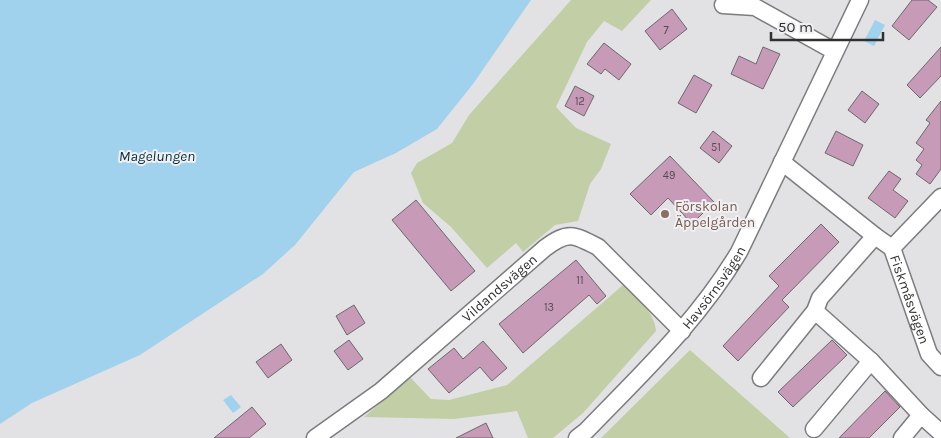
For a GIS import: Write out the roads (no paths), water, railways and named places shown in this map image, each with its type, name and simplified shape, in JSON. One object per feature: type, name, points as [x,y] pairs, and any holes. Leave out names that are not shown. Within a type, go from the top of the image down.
[{"type":"street","name":"Havsörnsvägen","points":[[577,438],[586,431],[682,331],[711,296],[739,252],[860,0]]},
{"type":"street","points":[[724,5],[755,7],[834,51]]},
{"type":"street","name":"Fiskmåsvägen","points":[[782,162],[892,248],[928,354],[941,367]]},
{"type":"street","points":[[892,248],[941,197]]},
{"type":"street","name":"Vildandsvägen","points":[[315,438],[381,391],[530,260],[558,238],[570,236],[598,247],[682,331]]},
{"type":"street","points":[[762,378],[815,311],[820,298],[875,236]]},
{"type":"street","points":[[815,311],[870,361],[921,415],[941,433]]},
{"type":"street","points":[[814,429],[870,361]]},
{"type":"street","points":[[902,438],[921,415]]},
{"type":"water","name":"Magelungen","points":[[0,0],[531,0],[473,84],[437,129],[396,153],[354,172],[295,245],[263,274],[140,355],[32,403],[0,424]]},
{"type":"water","points":[[875,20],[885,25],[874,46],[864,41]]},
{"type":"water","points":[[231,395],[241,407],[233,413],[223,400]]},
{"type":"place","name":"Förskolan Äppelgården","points":[[665,214]]}]
